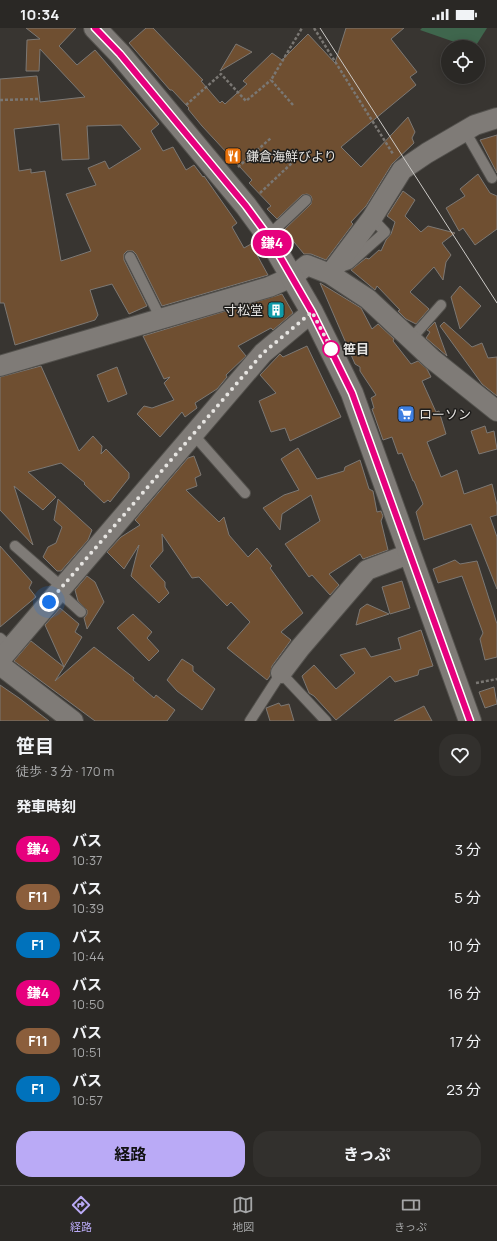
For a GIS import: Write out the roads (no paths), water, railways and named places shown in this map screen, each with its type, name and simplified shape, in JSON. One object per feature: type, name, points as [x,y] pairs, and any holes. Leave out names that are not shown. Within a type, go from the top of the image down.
[{"type":"main road","points":[[95,28],[120,54],[246,206],[268,236],[312,312],[352,393],[470,721]]},
{"type":"street","points":[[333,271],[372,218],[402,170],[427,153],[475,125],[497,118]]},
{"type":"street","points":[[0,364],[269,287],[292,277],[307,265],[333,271],[368,298],[432,359],[497,411]]},
{"type":"street","points":[[3,648],[60,589],[263,353],[312,312]]},
{"type":"street","points":[[281,673],[300,648],[367,570],[409,554]]},
{"type":"street","points":[[0,664],[73,721]]},
{"type":"lane","points":[[465,131],[492,178]]},
{"type":"lane","points":[[268,236],[306,200]]},
{"type":"lane","points":[[130,257],[161,318]]},
{"type":"lane","points":[[411,339],[441,305]]},
{"type":"lane","points":[[193,434],[245,493]]},
{"type":"lane","points":[[15,546],[60,589],[81,612]]},
{"type":"lane","points":[[250,721],[281,673],[326,721]]},
{"type":"tram line","points":[[320,28],[497,303]]},
{"type":"place","name":"鎌倉海鮮びより","points":[[233,156]]},
{"type":"place","name":"寸松堂","points":[[276,310]]},
{"type":"place","name":"笹目","points":[[331,349]]},
{"type":"place","name":"ローソン","points":[[406,414]]}]
